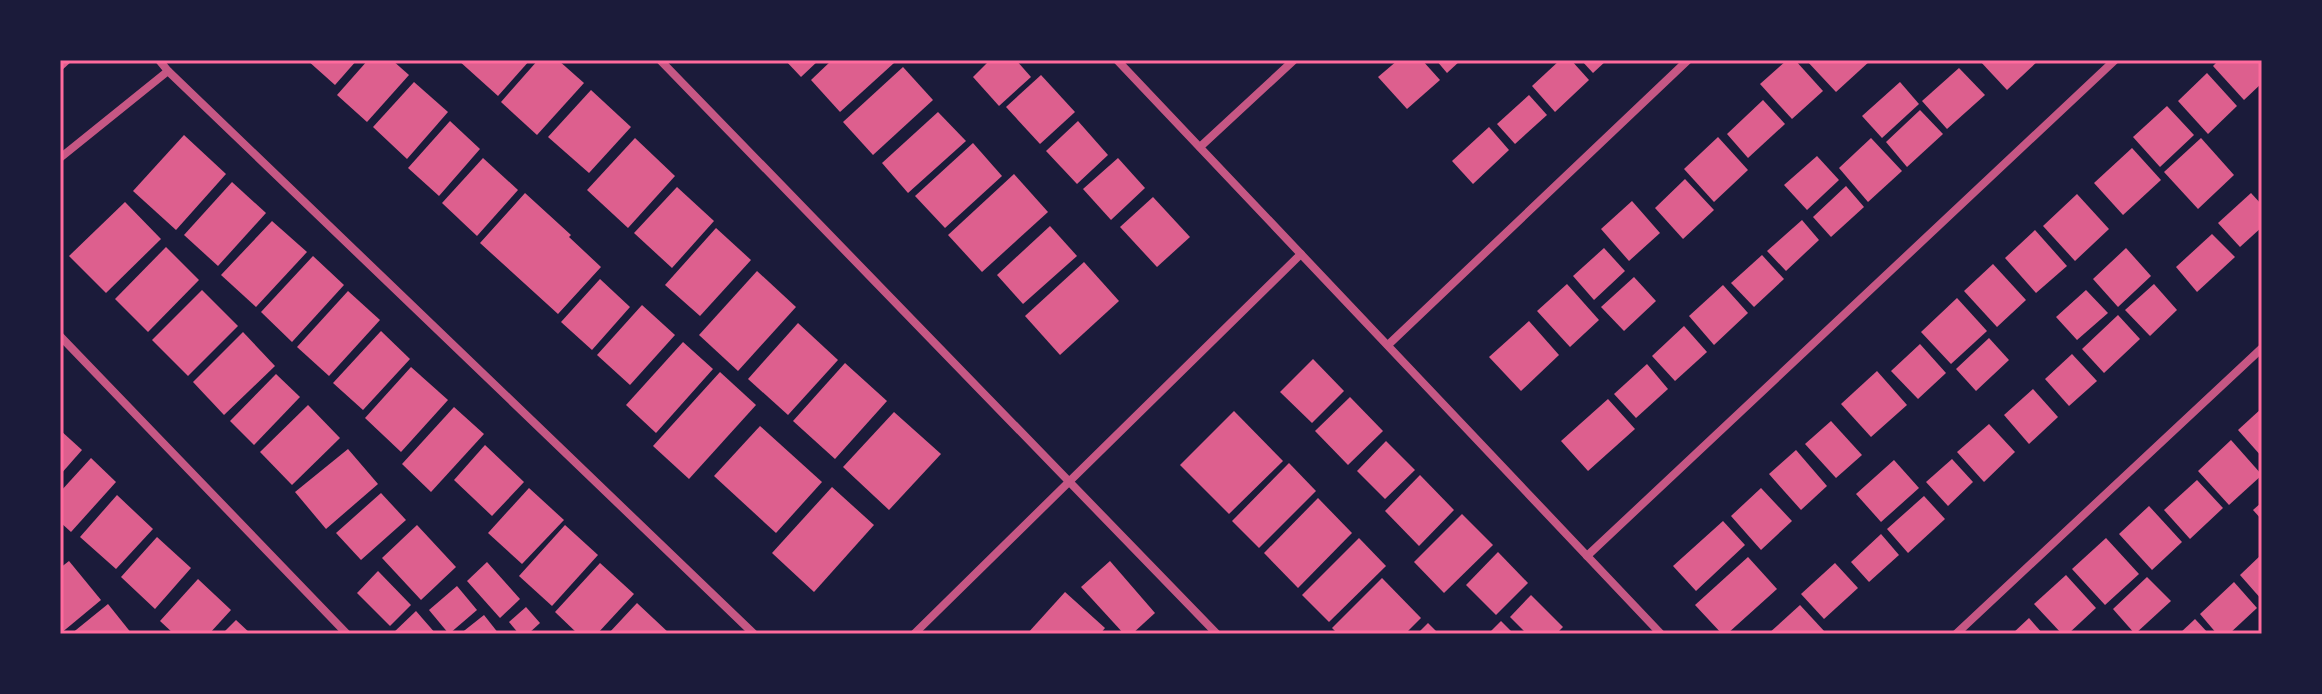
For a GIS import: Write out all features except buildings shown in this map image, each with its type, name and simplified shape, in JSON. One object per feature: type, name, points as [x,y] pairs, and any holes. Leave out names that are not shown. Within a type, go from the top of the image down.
[{"type":"street","points":[[159,60],[754,634]]},
{"type":"street","points":[[660,60],[1217,634]]},
{"type":"street","points":[[1117,60],[1661,634]]},
{"type":"street","points":[[1200,147],[1294,60]]},
{"type":"street","points":[[1388,345],[1688,60]]},
{"type":"street","points":[[1587,556],[2115,60]]},
{"type":"street","points":[[60,158],[168,71]]},
{"type":"street","points":[[914,634],[1301,254]]},
{"type":"street","points":[[60,336],[347,634]]},
{"type":"street","points":[[1956,634],[2262,348]]}]
